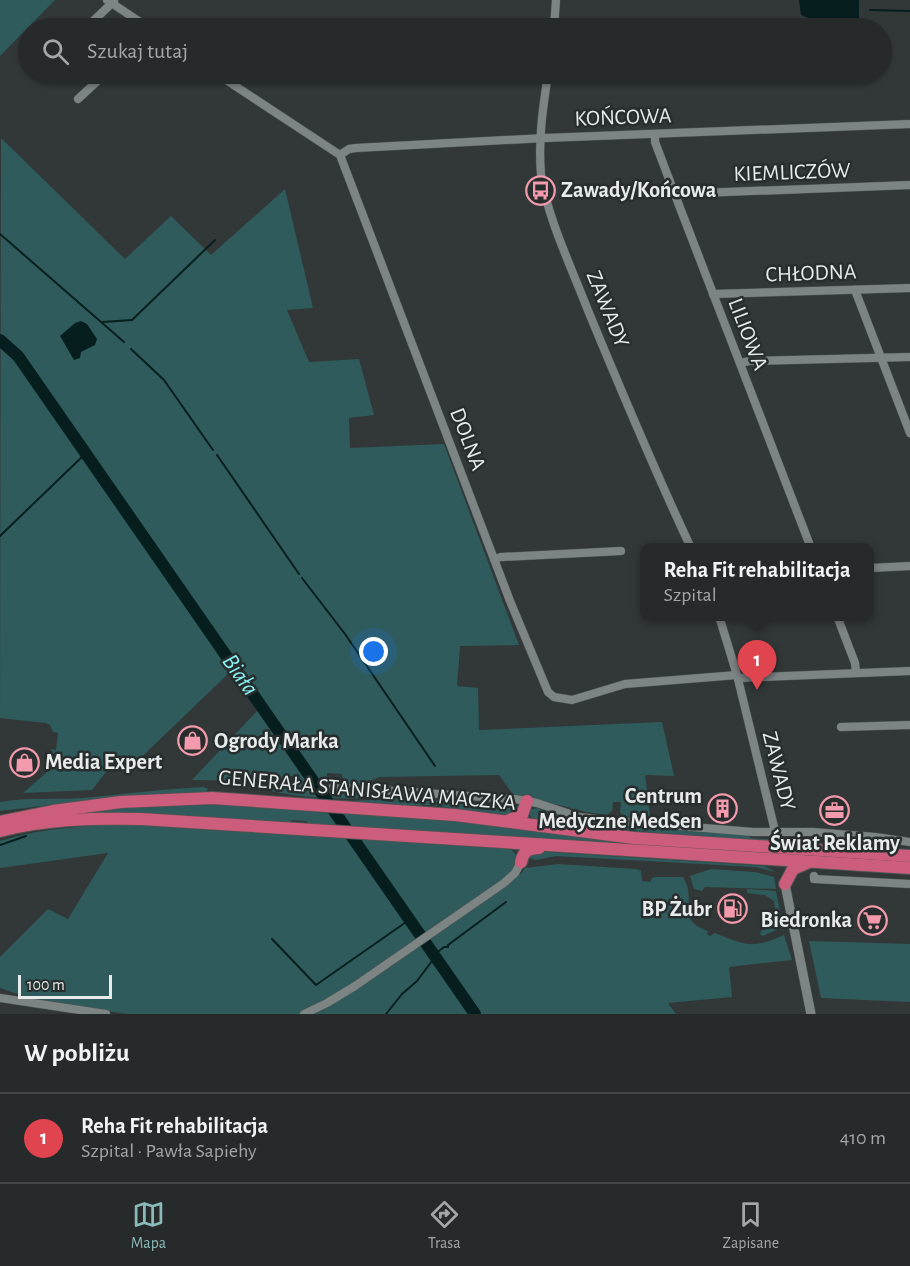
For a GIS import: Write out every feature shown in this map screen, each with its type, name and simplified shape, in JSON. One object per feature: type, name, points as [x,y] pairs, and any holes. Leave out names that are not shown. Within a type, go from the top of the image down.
[{"type":"highway","name":"GENERAŁA STANISŁAWA MACZKA","points":[[0,822],[81,807],[159,799],[212,798],[455,815],[634,838],[910,856]]},
{"type":"highway","points":[[504,821],[522,815],[526,804]]},
{"type":"highway","points":[[526,804],[529,819],[542,826]]},
{"type":"highway","points":[[0,815],[44,808],[81,807]]},
{"type":"highway","points":[[0,838],[46,826],[114,818]]},
{"type":"highway","name":"GENERAŁA STANISŁAWA MACZKA","points":[[0,831],[40,823],[114,818],[910,868]]},
{"type":"highway","points":[[496,842],[514,848],[519,852],[521,861]]},
{"type":"highway","points":[[521,861],[528,849],[553,845]]},
{"type":"highway","points":[[764,859],[776,867],[785,884]]},
{"type":"highway","points":[[785,884],[794,869],[810,861]]},
{"type":"street","points":[[555,18],[556,0]]},
{"type":"street","points":[[95,18],[111,1],[135,18]]},
{"type":"street","points":[[78,99],[94,84]]},
{"type":"street","points":[[232,84],[340,155]]},
{"type":"street","name":"ZAWADY","points":[[547,84],[541,138],[541,173],[544,188],[564,248],[657,476],[689,543]]},
{"type":"street","name":"KOŃCOWA","points":[[340,155],[349,149],[356,148],[541,138],[910,124]]},
{"type":"street","name":"LILIOWA","points":[[655,134],[655,142],[674,194],[809,543]]},
{"type":"street","name":"DOLNA","points":[[340,155],[494,559],[543,681],[554,697],[572,700],[611,687],[641,681],[737,676]]},
{"type":"street","name":"KIEMLICZÓW","points":[[674,194],[910,185]]},
{"type":"street","name":"CHŁODNA","points":[[713,294],[910,288]]},
{"type":"street","points":[[855,290],[910,433]]},
{"type":"street","points":[[741,363],[910,357]]},
{"type":"street","points":[[494,559],[621,551]]},
{"type":"street","points":[[874,568],[910,566]]},
{"type":"street","name":"ZAWADY","points":[[720,621],[737,676],[775,831]]},
{"type":"street","points":[[839,621],[855,663],[856,672]]},
{"type":"street","points":[[737,676],[910,671]]},
{"type":"street","points":[[842,727],[910,725]]},
{"type":"street","points":[[333,787],[526,804],[579,817],[606,820],[711,829],[875,837],[910,842]]},
{"type":"street","points":[[304,1014],[337,998],[511,877],[519,868],[521,861]]},
{"type":"street","points":[[814,876],[814,879],[910,884]]},
{"type":"street","points":[[785,884],[811,1014]]},
{"type":"street","points":[[0,998],[105,1014]]},
{"type":"shaded area","points":[[0,0],[55,0],[37,18],[18,18],[18,38],[0,56]]},
{"type":"shaded area","points":[[799,0],[859,0],[859,18],[809,18],[801,15]]},
{"type":"shaded area","points":[[1,138],[125,259],[171,216],[211,255],[285,189],[313,308],[287,310],[309,362],[359,359],[374,415],[349,418],[350,448],[444,444],[519,645],[460,646],[457,686],[478,688],[479,730],[662,722],[674,776],[645,775],[650,815],[655,820],[623,817],[620,812],[621,802],[613,802],[612,811],[607,815],[555,805],[531,798],[530,794],[525,794],[523,797],[514,796],[499,775],[379,777],[370,781],[369,787],[344,785],[342,774],[327,773],[327,789],[408,796],[351,798],[294,795],[256,787],[298,788],[299,776],[288,776],[286,780],[281,781],[192,780],[258,710],[230,672],[126,772],[109,768],[92,790],[23,793],[55,765],[56,758],[51,749],[56,750],[58,733],[53,732],[50,725],[46,723],[0,718]]},
{"type":"shaded area","points":[[81,321],[87,324],[97,339],[95,345],[81,352],[80,358],[74,360],[60,336],[75,323]]},
{"type":"shaded area","points":[[204,787],[208,789],[206,792],[125,796],[0,811],[0,802],[10,800],[83,798]]},
{"type":"shaded area","points":[[409,798],[515,805],[518,808],[516,816],[430,805],[384,806],[350,801]]},
{"type":"shaded area","points":[[222,803],[324,813],[401,815],[801,854],[801,857],[311,825],[306,821],[292,820],[288,824],[37,818],[119,807]]},
{"type":"shaded area","points":[[537,808],[555,814],[556,812],[605,823],[750,835],[750,838],[802,842],[802,844],[666,834],[532,818],[530,810]]},
{"type":"shaded area","points":[[137,825],[222,831],[268,830],[342,838],[393,838],[429,844],[508,849],[516,855],[512,869],[521,874],[525,868],[558,864],[636,869],[641,871],[642,881],[650,882],[655,877],[683,877],[689,895],[689,915],[692,921],[708,931],[707,934],[710,936],[715,933],[750,944],[784,935],[792,960],[729,967],[732,997],[668,1003],[676,1014],[126,1014],[29,998],[0,988],[0,957],[48,909],[68,919],[108,853],[0,868],[0,841],[68,828]]},
{"type":"shaded area","points":[[531,851],[764,866],[776,872],[755,867],[556,856],[536,860],[527,857]]},
{"type":"shaded area","points":[[711,869],[755,872],[774,877],[776,889],[705,887],[702,891],[694,889],[690,876]]},
{"type":"shaded area","points":[[747,889],[776,891],[783,927],[763,936],[760,934],[761,931],[774,926],[777,922],[774,901],[765,895],[747,893]]},
{"type":"shaded area","points":[[809,941],[910,944],[910,1002],[821,998]]},
{"type":"waterway","points":[[870,10],[910,11]]},
{"type":"waterway","points":[[0,234],[124,342]]},
{"type":"waterway","points":[[103,322],[132,320],[215,240]]},
{"type":"waterway","name":"Biała","points":[[0,340],[18,356],[475,1014]]},
{"type":"waterway","points":[[131,349],[164,380],[213,450]]},
{"type":"waterway","points":[[0,536],[85,454]]},
{"type":"waterway","points":[[217,455],[299,574]]},
{"type":"waterway","points":[[302,578],[345,634],[435,766]]},
{"type":"waterway","points":[[0,845],[26,836]]},
{"type":"waterway","points":[[434,955],[444,947],[448,947],[506,902]]},
{"type":"waterway","points":[[272,939],[316,985],[409,920]]},
{"type":"waterway","points":[[386,1014],[402,994],[417,981],[435,957]]},
{"type":"place","name":"Zawady/Końcowa","points":[[540,190]]},
{"type":"place","name":"Reha Fit rehabilitacja","points":[[757,690]]},
{"type":"place","name":"Ogrody Marka","points":[[193,741]]},
{"type":"place","name":"Media Expert","points":[[24,762]]},
{"type":"place","name":"Centrum Medyczne MedSen","points":[[723,809]]},
{"type":"place","name":"Świat Reklamy","points":[[835,811]]},
{"type":"place","name":"BP Żubr","points":[[733,909]]},
{"type":"place","name":"Biedronka","points":[[873,920]]}]
